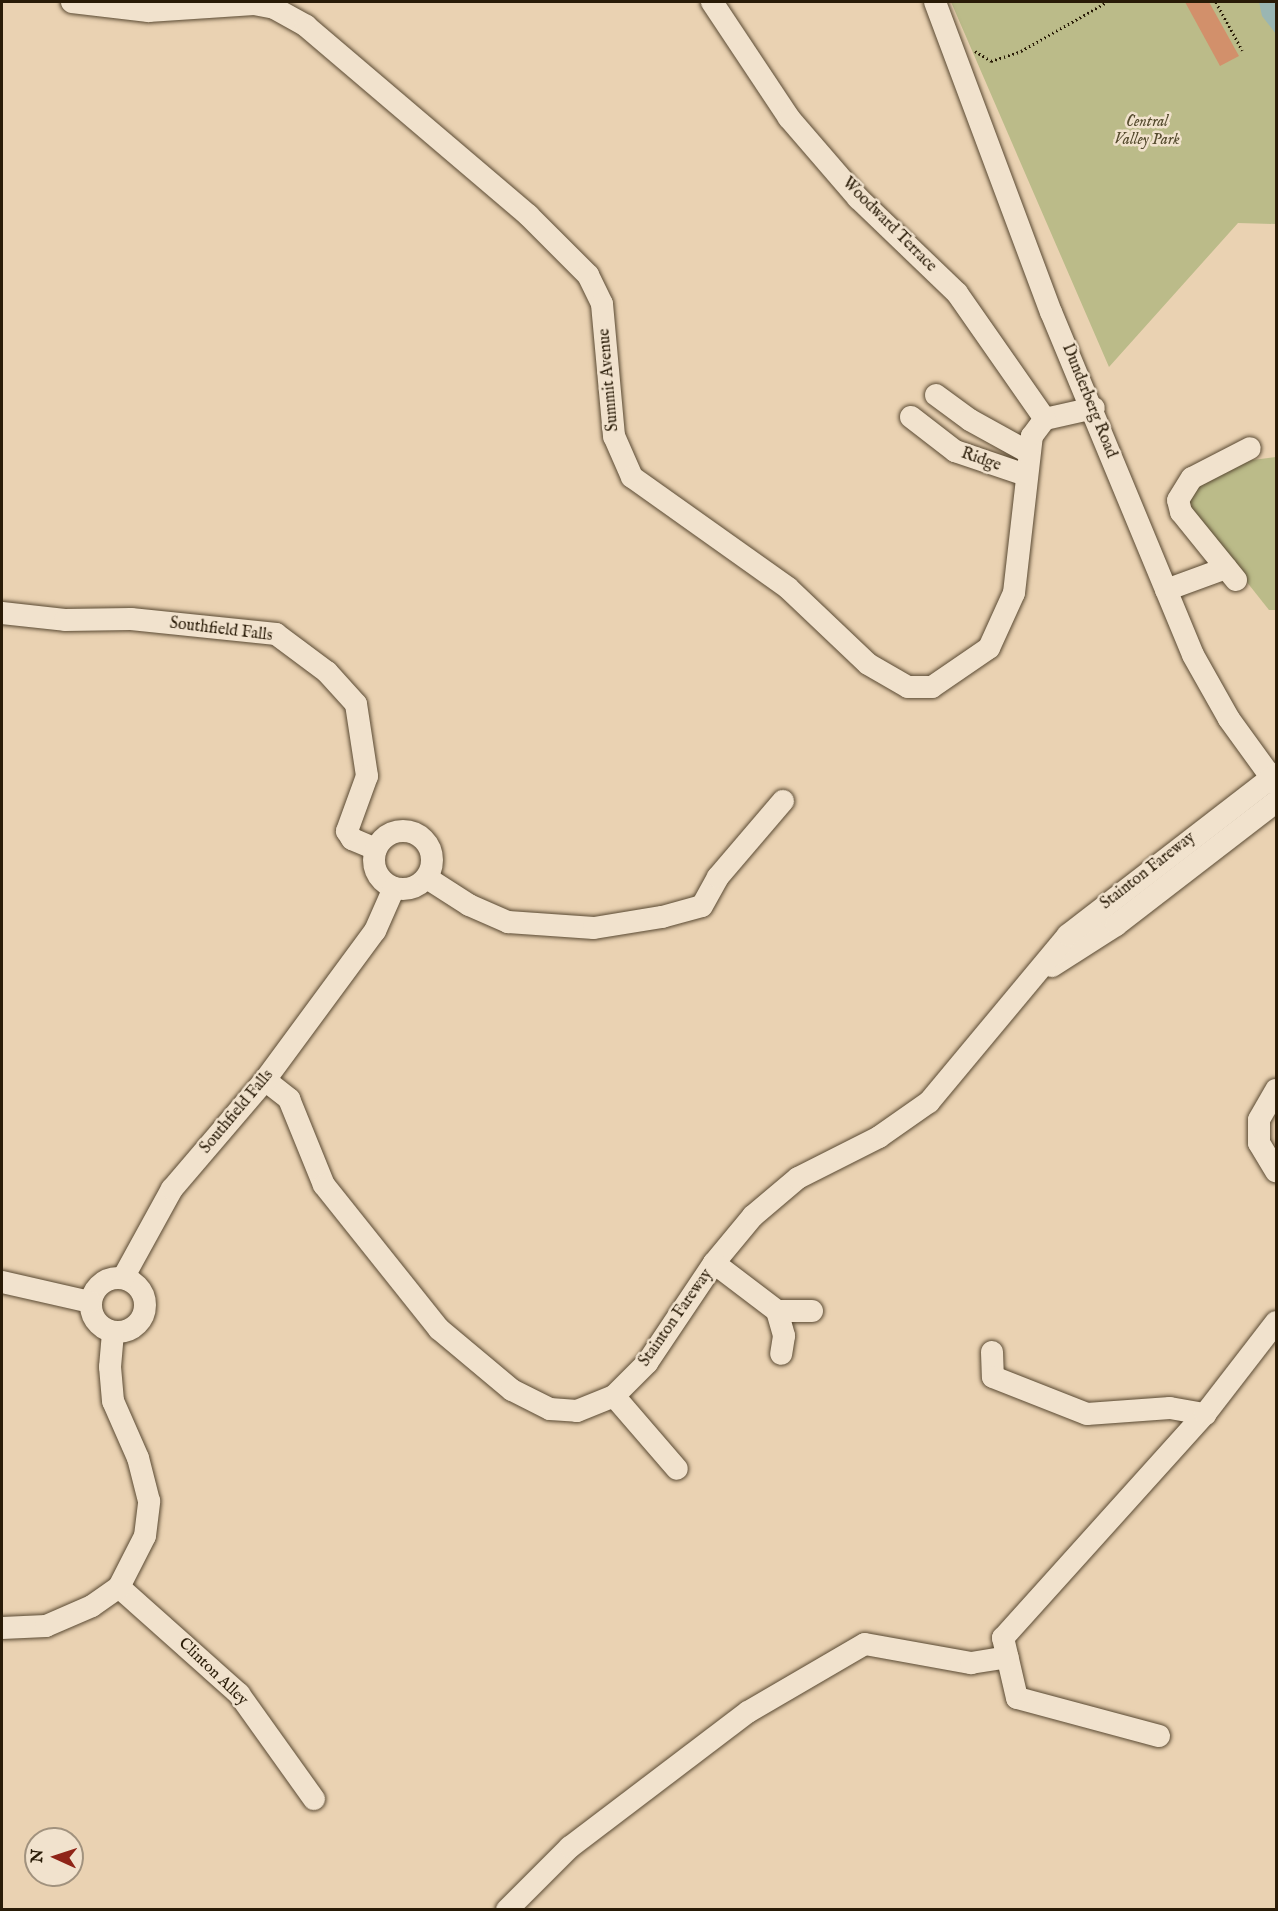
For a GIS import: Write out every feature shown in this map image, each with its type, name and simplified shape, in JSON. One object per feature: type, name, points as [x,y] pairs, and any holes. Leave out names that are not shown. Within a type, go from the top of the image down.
[{"type":"street","name":"Summit Avenue","points":[[72,2],[148,11],[254,4],[274,8],[306,26],[528,215],[588,275],[602,304],[614,436],[632,477],[788,588],[883,675],[908,687],[932,687],[989,648],[1014,593],[1028,452],[1045,419]]},
{"type":"street","name":"Woodward Terrace","points":[[712,2],[789,118],[858,198],[957,294],[1045,419]]},
{"type":"street","name":"Dunderberg Road","points":[[935,2],[1052,312],[1094,408],[1193,655],[1229,719],[1275,778]]},
{"type":"street","points":[[936,395],[970,420],[1028,452]]},
{"type":"street","points":[[1045,419],[1094,408]]},
{"type":"street","name":"Ridge","points":[[910,417],[955,451],[1026,475]]},
{"type":"street","points":[[1166,590],[1231,574],[1181,512],[1178,500],[1192,478],[1250,448]]},
{"type":"street","name":"Southfield Falls","points":[[2,613],[65,620],[131,619],[276,634],[327,672],[356,705],[367,776],[347,831],[352,839],[376,849]]},
{"type":"street","name":"Stainton Fareway","points":[[1107,917],[1180,846],[1275,778]]},
{"type":"street","points":[[427,878],[488,915],[536,926],[594,928],[702,906],[718,877],[783,801]]},
{"type":"street","name":"Stainton Fareway","points":[[265,1080],[289,1099],[324,1185],[439,1329],[512,1390],[550,1409],[577,1411],[614,1395],[647,1363],[714,1263],[753,1216],[798,1178],[879,1137],[929,1102],[1068,936],[1107,917],[1194,866],[1276,802]]},
{"type":"street","points":[[393,832],[417,834],[432,854],[427,878],[412,888],[394,888],[377,873],[376,849],[393,832]]},
{"type":"street","points":[[1180,846],[1194,866]]},
{"type":"street","name":"Southfield Falls","points":[[123,1278],[172,1189],[265,1080],[375,931],[394,888]]},
{"type":"street","points":[[1276,1090],[1259,1120],[1259,1143],[1276,1171]]},
{"type":"street","points":[[714,1263],[777,1311],[784,1336],[781,1354]]},
{"type":"street","points":[[123,1278],[140,1290],[145,1310],[134,1328],[113,1333],[96,1322],[90,1302],[102,1283],[123,1278]]},
{"type":"street","points":[[2,1282],[90,1302]]},
{"type":"street","points":[[777,1311],[812,1311]]},
{"type":"street","points":[[1159,1736],[1017,1698],[1003,1638],[1205,1414],[1276,1322]]},
{"type":"street","points":[[2,1628],[46,1626],[71,1619],[119,1587],[145,1536],[149,1501],[138,1458],[113,1401],[110,1368],[113,1333]]},
{"type":"street","points":[[992,1352],[993,1377],[1087,1414],[1170,1408],[1205,1414]]},
{"type":"street","points":[[614,1395],[677,1469]]},
{"type":"street","name":"Clinton Alley","points":[[119,1587],[239,1694],[314,1799]]},
{"type":"street","points":[[507,1910],[570,1848],[748,1712],[865,1644],[971,1663],[1008,1657]]},
{"type":"path","points":[[971,47],[991,61],[1021,51],[1107,2]]},
{"type":"path","points":[[1216,2],[1242,50]]},
{"type":"green space","name":"Central Valley Park","points":[[951,2],[1276,2],[1276,224],[1238,223],[1109,367]]},
{"type":"green space","points":[[1276,457],[1276,610],[1269,610],[1185,504],[1197,482],[1245,461]]},
{"type":"water","points":[[1259,2],[1276,2],[1276,34],[1262,16]]},
{"type":"building","points":[[1185,2],[1209,2],[1239,56],[1220,66]]}]
